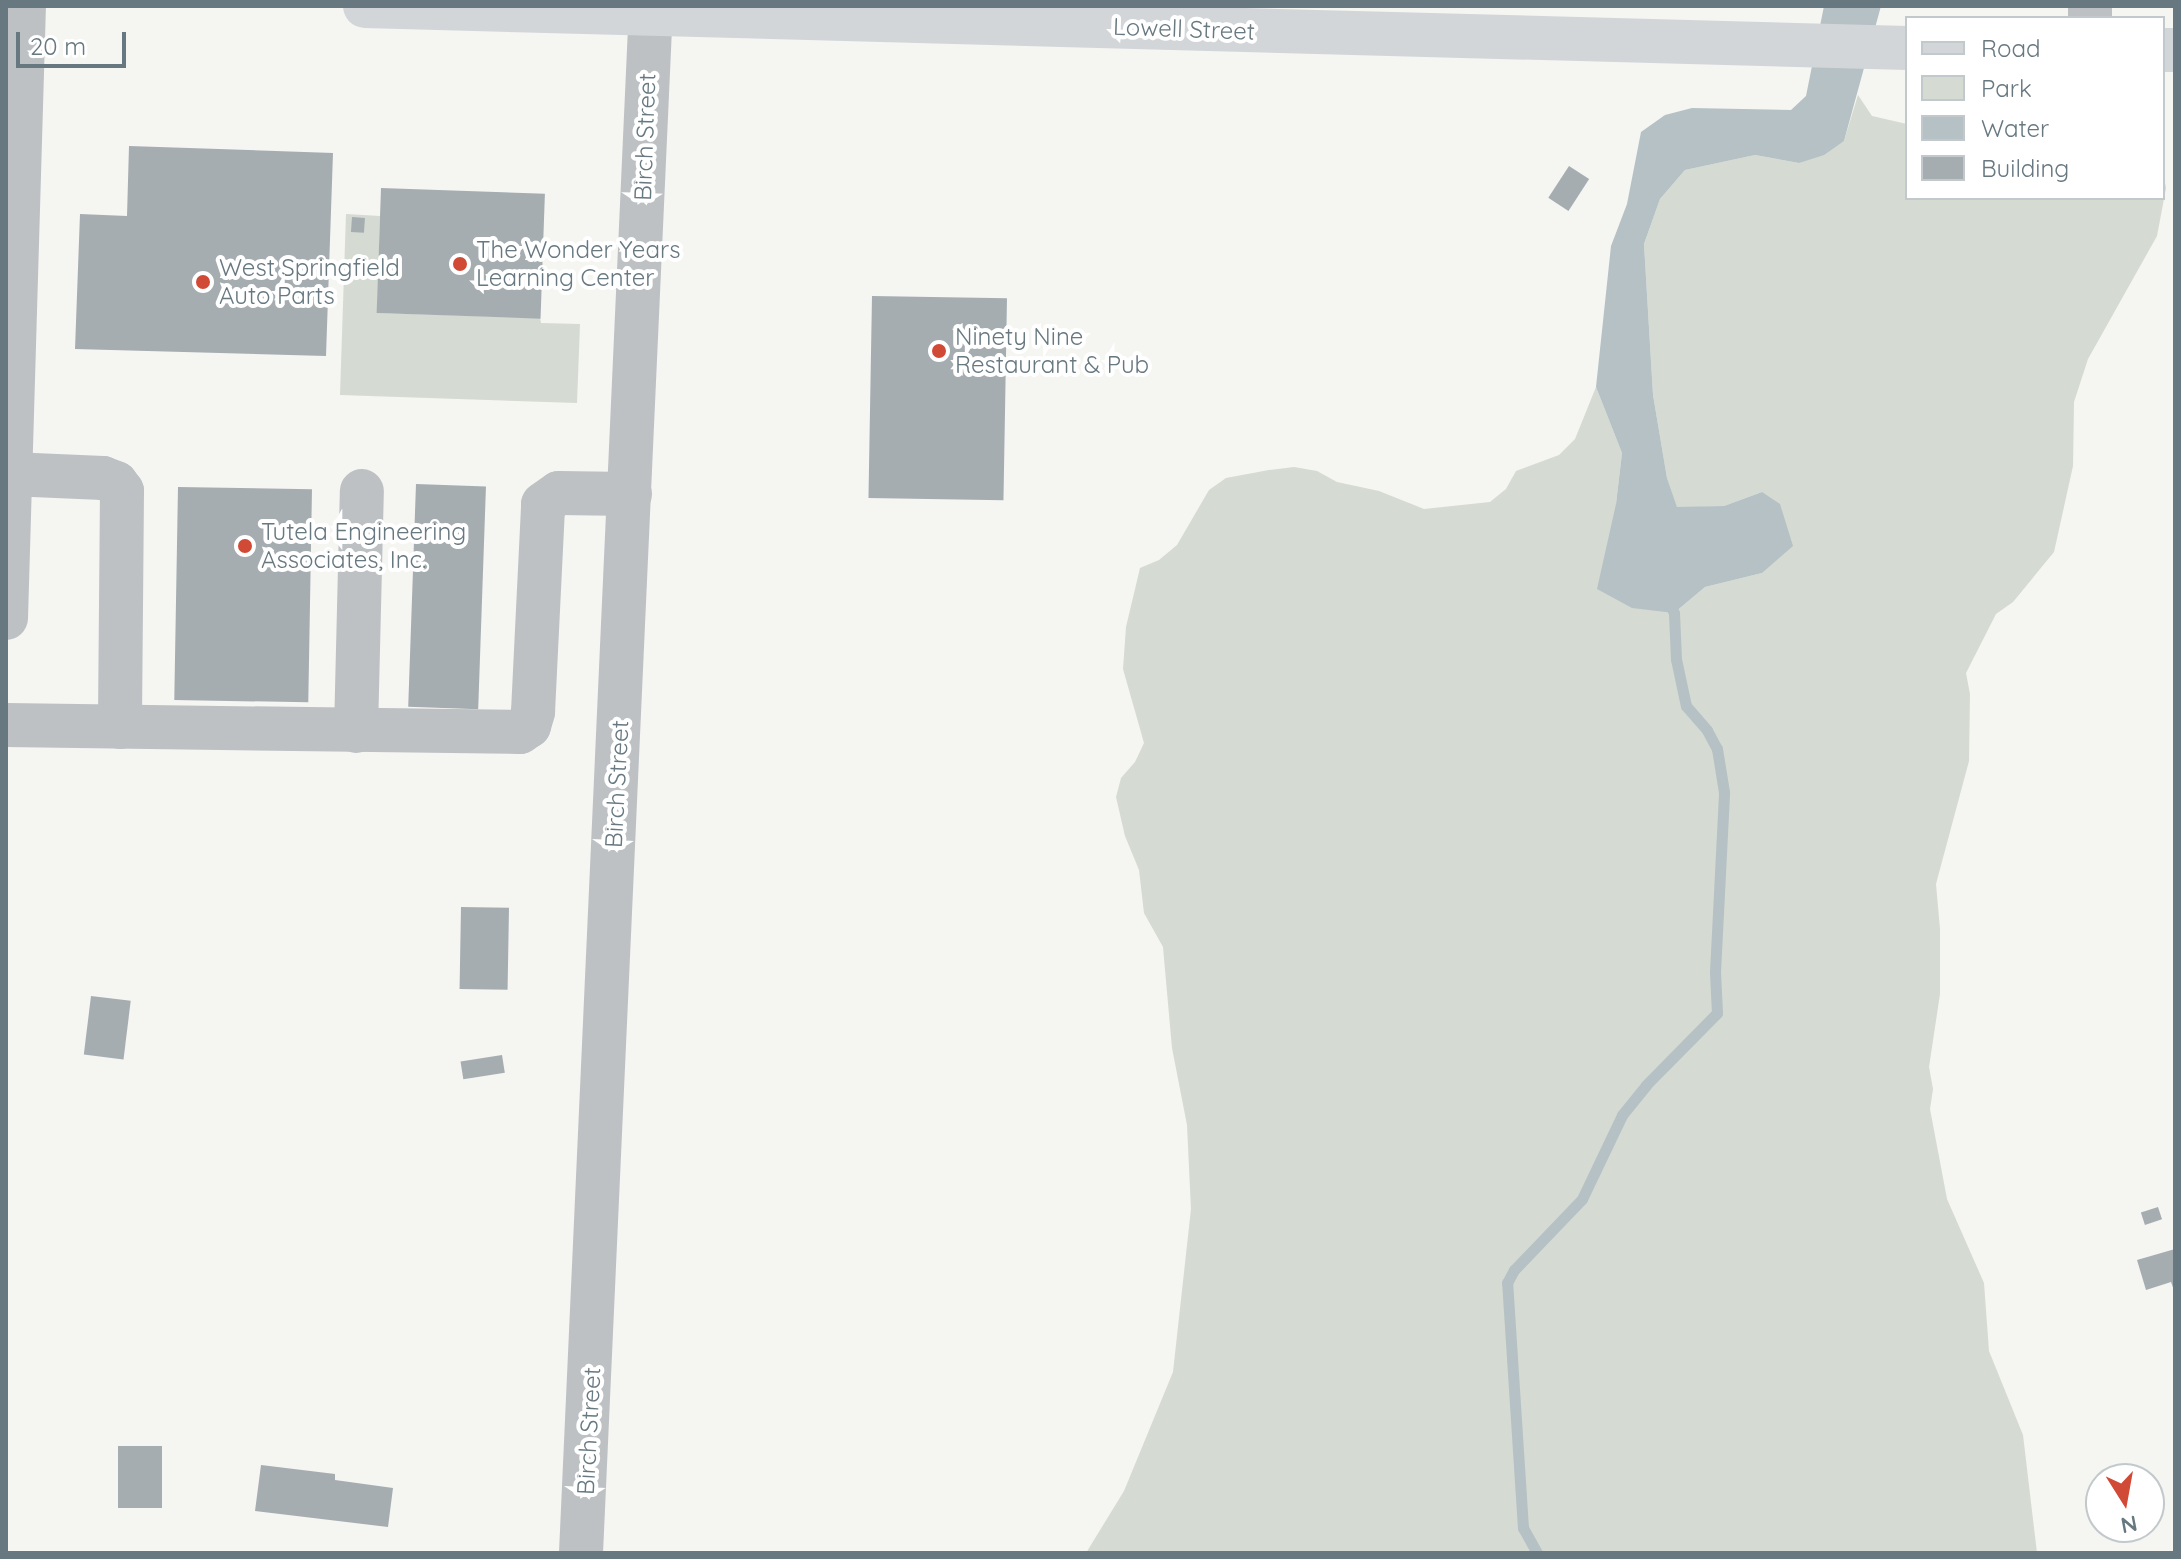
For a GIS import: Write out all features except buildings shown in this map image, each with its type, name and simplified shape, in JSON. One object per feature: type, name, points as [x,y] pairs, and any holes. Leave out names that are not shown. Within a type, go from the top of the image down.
[{"type":"main road","name":"Lowell Street","points":[[365,6],[651,10],[1900,48]]},
{"type":"street","points":[[6,618],[24,6]]},
{"type":"street","name":"Birch Street","points":[[581,1553],[651,10]]},
{"type":"street","points":[[10,474],[103,478],[116,483],[122,491],[120,727]]},
{"type":"street","points":[[356,731],[362,491]]},
{"type":"street","points":[[6,725],[511,733],[529,726],[533,712],[543,504],[559,493],[630,494]]},
{"type":"green space","points":[[1858,95],[1872,116],[1905,124],[1905,200],[2164,200],[2157,236],[2088,359],[2074,402],[2073,466],[2054,552],[2013,602],[1996,614],[1966,673],[1970,694],[1969,761],[1936,884],[1940,994],[1929,1067],[1933,1089],[1930,1109],[1947,1199],[1984,1283],[1989,1351],[2023,1435],[2037,1553],[1086,1553],[1124,1491],[1173,1372],[1191,1209],[1187,1125],[1172,1048],[1163,947],[1144,913],[1139,870],[1125,836],[1116,797],[1121,778],[1135,762],[1144,743],[1123,669],[1126,627],[1140,568],[1159,560],[1177,545],[1209,490],[1226,478],[1294,467],[1317,471],[1337,482],[1379,491],[1424,509],[1490,502],[1506,489],[1516,471],[1559,455],[1575,439],[1596,387],[1622,453],[1616,504],[1674,613],[1705,587],[1762,573],[1762,492],[1724,506],[1677,508],[1667,478],[1653,395],[1644,244],[1660,199],[1685,170],[1755,155],[1799,163],[1844,141]]},
{"type":"green space","points":[[346,214],[380,216],[377,313],[540,318],[541,323],[580,324],[577,403],[340,395]]},
{"type":"water","points":[[1824,6],[1881,6],[1844,141],[1824,155],[1799,163],[1755,155],[1685,170],[1660,199],[1644,244],[1653,395],[1667,478],[1677,507],[1724,506],[1762,492],[1780,504],[1793,546],[1762,573],[1705,587],[1674,613],[1632,608],[1597,589],[1616,504],[1622,453],[1596,387],[1611,246],[1627,204],[1641,132],[1665,115],[1692,108],[1791,110],[1806,96]]},
{"type":"waterway","points":[[1537,1553],[1523,1528],[1507,1283],[1514,1270],[1582,1199],[1622,1115],[1646,1085],[1717,1013],[1715,972],[1724,792],[1717,749],[1707,730],[1686,706],[1676,659],[1674,613],[1668,600]]},
{"type":"place","name":"The Wonder Years Learning Center","points":[[460,264]]},
{"type":"place","name":"West Springfield Auto Parts","points":[[203,282]]},
{"type":"place","name":"Ninety Nine Restaurant & Pub","points":[[939,351]]},
{"type":"place","name":"Tutela Engineering Associates, Inc.","points":[[245,546]]}]
